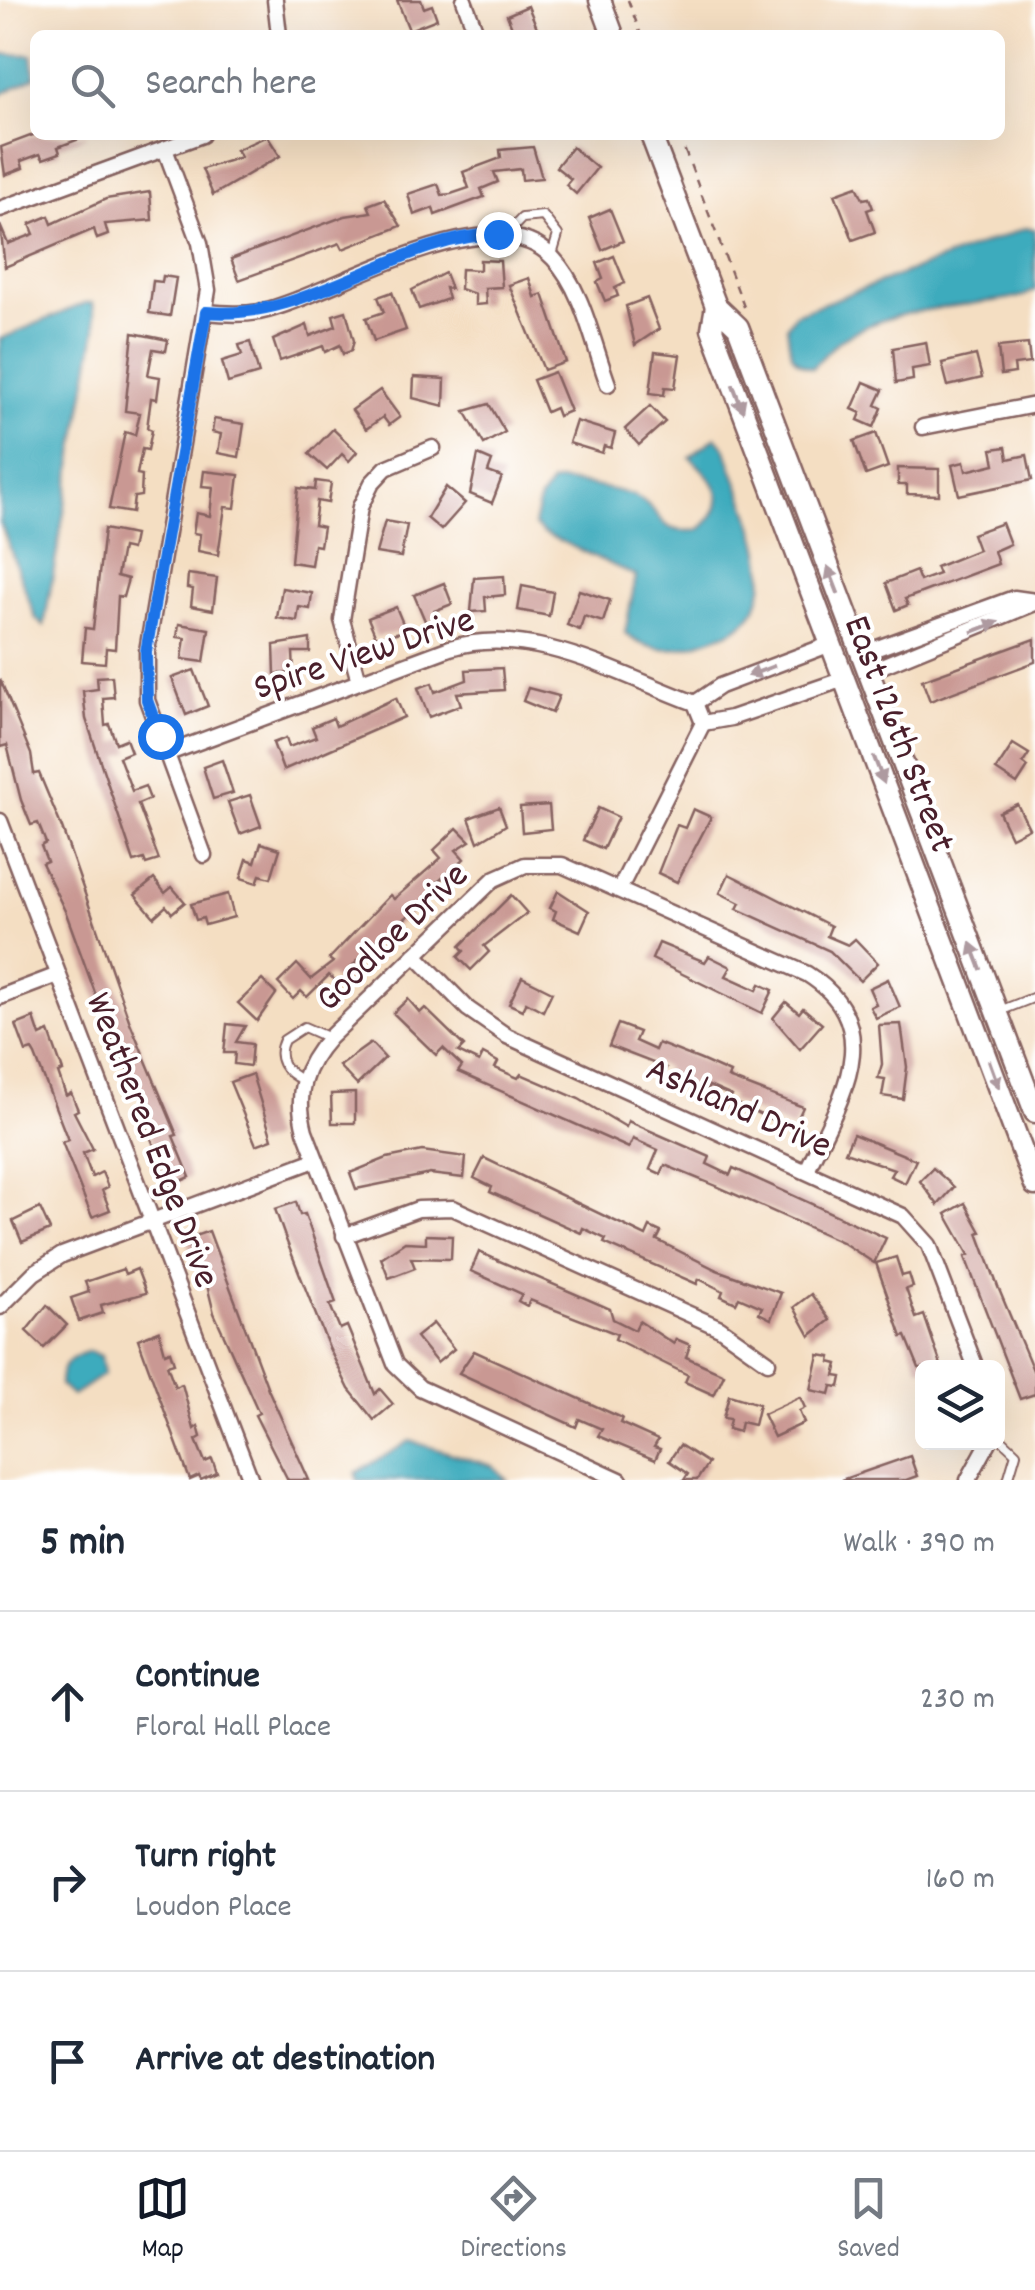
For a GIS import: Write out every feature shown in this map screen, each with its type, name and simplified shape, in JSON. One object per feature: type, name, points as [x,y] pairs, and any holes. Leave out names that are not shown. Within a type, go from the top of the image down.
[{"type":"main road","points":[[600,0],[611,30]]},
{"type":"main road","name":"East 126th Street","points":[[653,140],[716,306],[738,327],[1035,1112]]},
{"type":"main road","name":"East 126th Street","points":[[716,306],[712,329],[1035,1185]]},
{"type":"street","points":[[275,0],[278,30]]},
{"type":"street","points":[[464,0],[475,30]]},
{"type":"street","points":[[0,209],[185,140]]},
{"type":"street","points":[[165,148],[203,254],[206,312],[145,663],[147,700],[204,854]]},
{"type":"street","points":[[206,312],[264,311],[460,239],[507,234],[552,256],[572,288],[608,384]]},
{"type":"street","points":[[923,426],[1035,405]]},
{"type":"street","points":[[359,681],[342,620],[363,498],[386,468],[433,448]]},
{"type":"street","points":[[860,653],[1014,598],[1035,602]]},
{"type":"street","points":[[860,653],[954,639],[1035,602]]},
{"type":"street","name":"Spire View Drive","points":[[166,754],[464,643],[512,640],[695,703]]},
{"type":"street","points":[[620,888],[702,722],[695,703],[709,691],[831,644]]},
{"type":"street","points":[[702,722],[732,718],[844,679]]},
{"type":"street","name":"Weathered Edge Drive","points":[[0,821],[251,1480]]},
{"type":"street","name":"Goodloe Drive","points":[[303,1080],[329,1038],[477,893],[514,868],[562,864],[808,974],[841,1005],[852,1032],[851,1069],[808,1170]]},
{"type":"street","name":"Ashland Drive","points":[[415,955],[468,1009],[507,1036],[894,1210],[924,1237],[973,1360]]},
{"type":"street","points":[[0,997],[58,975]]},
{"type":"street","points":[[303,1080],[302,1118],[389,1355],[410,1381],[620,1480]]},
{"type":"street","points":[[0,1307],[47,1262],[316,1160]]},
{"type":"street","points":[[344,1236],[418,1209],[453,1208],[720,1328],[768,1362]]},
{"type":"street","points":[[970,1479],[985,1450]]},
{"type":"lane","points":[[507,234],[522,218],[543,216],[558,235],[552,256]]},
{"type":"lane","points":[[948,622],[954,639]]},
{"type":"lane","points":[[831,644],[860,653],[844,679]]},
{"type":"lane","points":[[997,1012],[1035,998]]},
{"type":"lane","points":[[303,1080],[284,1067],[280,1054],[284,1040],[304,1027],[329,1038]]},
{"type":"lane","points":[[1005,1442],[1016,1452],[1016,1464],[1008,1480]]},
{"type":"path","points":[[628,0],[639,30]]},
{"type":"water","points":[[0,54],[30,55],[30,80],[0,95]]},
{"type":"water","points":[[1026,228],[1035,229],[1035,290],[1024,296],[929,309],[883,320],[840,340],[812,368],[794,358],[787,326],[795,314]]},
{"type":"water","points":[[93,303],[96,329],[44,626],[36,619],[0,522],[0,339]]},
{"type":"water","points":[[716,437],[726,449],[758,541],[762,587],[756,607],[742,624],[698,643],[670,649],[641,644],[625,633],[636,576],[543,533],[534,525],[540,499],[551,483],[597,487],[642,500],[665,524],[677,530],[699,530],[716,510],[717,492],[708,475],[690,457]]},
{"type":"water","points":[[89,1351],[101,1356],[104,1374],[72,1396],[60,1385],[62,1372],[72,1359]]},
{"type":"water","points":[[410,1441],[493,1466],[507,1480],[357,1480],[356,1473]]},
{"type":"building","points":[[397,0],[421,0],[424,8],[432,5],[437,19],[409,30]]},
{"type":"building","points":[[528,6],[538,30],[513,30],[507,15]]},
{"type":"building","points":[[30,136],[30,140],[76,140],[58,147],[60,153],[43,159],[40,154],[21,161],[23,168],[5,175],[1,147]]},
{"type":"building","points":[[258,140],[270,140],[280,156],[213,195],[202,169],[241,157],[236,150]]},
{"type":"building","points":[[533,147],[542,178],[522,180],[521,169],[494,172],[498,182],[481,189],[484,197],[435,215],[433,208],[414,215],[408,194],[438,184],[442,195],[469,188],[463,172],[501,158],[500,150]]},
{"type":"building","points":[[572,147],[597,168],[576,194],[566,185],[571,179],[556,167]]},
{"type":"building","points":[[857,186],[873,208],[867,210],[875,232],[853,240],[835,194]]},
{"type":"building","points":[[150,192],[152,220],[105,224],[108,235],[97,239],[94,229],[5,267],[0,225],[8,244],[34,234],[30,224],[49,216],[52,224],[106,199]]},
{"type":"building","points":[[384,199],[401,226],[343,249],[340,243],[239,280],[231,259],[345,216],[371,212],[368,205]]},
{"type":"building","points":[[610,209],[623,241],[602,250],[589,218]]},
{"type":"building","points":[[614,256],[625,283],[615,288],[618,296],[605,301],[597,282],[603,279],[597,263]]},
{"type":"building","points":[[480,260],[500,261],[502,287],[485,288],[486,304],[475,305],[475,294],[460,289],[461,269],[480,270]]},
{"type":"building","points":[[445,273],[451,289],[445,288],[448,299],[419,309],[412,290]]},
{"type":"building","points":[[163,276],[176,278],[170,316],[149,313],[153,281],[162,282]]},
{"type":"building","points":[[529,278],[535,297],[543,294],[566,362],[544,370],[509,285]]},
{"type":"building","points":[[392,292],[406,330],[374,341],[366,318],[384,312],[378,297]]},
{"type":"building","points":[[647,298],[659,329],[635,345],[626,306]]},
{"type":"building","points":[[346,311],[354,341],[351,351],[343,354],[340,345],[325,352],[323,346],[280,361],[273,340],[307,325],[310,336],[336,326],[333,315]]},
{"type":"building","points":[[133,333],[168,340],[166,351],[153,349],[148,375],[160,377],[157,399],[151,398],[148,450],[142,449],[137,474],[142,475],[141,496],[134,497],[132,513],[109,509],[125,432],[135,435],[140,413],[125,411]]},
{"type":"building","points":[[250,342],[259,374],[228,383],[222,361],[242,355],[239,345]]},
{"type":"building","points":[[926,342],[930,366],[912,369],[913,380],[896,383],[893,348]]},
{"type":"building","points":[[1028,344],[1030,363],[1014,365],[1015,373],[1001,375],[998,347]]},
{"type":"building","points":[[655,352],[680,355],[675,388],[665,387],[664,395],[650,393]]},
{"type":"building","points":[[976,355],[982,378],[948,386],[942,363]]},
{"type":"building","points":[[554,372],[570,411],[558,416],[555,408],[546,412],[533,380]]},
{"type":"building","points":[[414,377],[445,379],[444,406],[413,398]]},
{"type":"building","points":[[864,382],[883,390],[876,405],[882,408],[874,427],[858,420],[861,413],[852,409]]},
{"type":"building","points":[[380,390],[400,417],[389,425],[383,417],[366,429],[352,410]]},
{"type":"building","points":[[489,404],[505,432],[484,444],[465,411]]},
{"type":"building","points":[[650,406],[665,422],[639,445],[625,429]]},
{"type":"building","points":[[214,419],[244,424],[239,457],[218,453],[221,434],[212,432]]},
{"type":"building","points":[[576,421],[615,433],[611,448],[604,446],[602,453],[569,443]]},
{"type":"building","points":[[333,429],[357,452],[349,461],[342,454],[327,470],[309,454]]},
{"type":"building","points":[[876,433],[888,467],[866,475],[854,441]]},
{"type":"building","points":[[1006,447],[1008,459],[1027,455],[1032,480],[959,495],[952,465],[964,462],[966,471],[995,464],[992,449]]},
{"type":"building","points":[[478,455],[492,461],[488,472],[502,477],[492,503],[470,494]]},
{"type":"building","points":[[898,468],[939,469],[939,495],[907,494],[907,485],[898,485]]},
{"type":"building","points":[[204,471],[239,475],[235,508],[225,507],[218,555],[198,551],[200,534],[193,533],[196,513],[210,516],[213,487],[202,486]]},
{"type":"building","points":[[316,481],[331,483],[328,503],[317,501],[314,525],[323,527],[320,546],[314,545],[311,565],[291,562],[298,488],[315,490]]},
{"type":"building","points":[[446,487],[465,503],[441,530],[427,518]]},
{"type":"building","points":[[385,521],[407,525],[401,557],[376,553]]},
{"type":"building","points":[[1002,523],[1010,544],[994,551],[998,564],[905,599],[908,605],[896,610],[886,583],[916,571],[920,581],[939,574],[936,567],[978,550],[972,534]]},
{"type":"building","points":[[104,529],[134,535],[131,550],[122,548],[117,576],[128,579],[123,597],[118,596],[115,649],[106,648],[105,663],[82,661],[85,628],[93,629]]},
{"type":"building","points":[[188,574],[217,578],[213,610],[191,606],[193,589],[187,588]]},
{"type":"building","points":[[504,576],[505,595],[485,597],[486,611],[471,612],[474,578]]},
{"type":"building","points":[[444,583],[452,604],[434,611],[437,618],[426,623],[414,595]]},
{"type":"building","points":[[522,586],[553,592],[549,616],[518,610]]},
{"type":"building","points":[[282,588],[312,593],[310,609],[299,607],[297,621],[277,618]]},
{"type":"building","points":[[579,590],[610,600],[603,622],[584,616],[580,630],[567,625]]},
{"type":"building","points":[[396,607],[406,631],[376,637],[368,618]]},
{"type":"building","points":[[179,624],[209,629],[204,662],[182,659],[185,638],[177,637]]},
{"type":"building","points":[[310,639],[310,652],[293,652],[294,673],[275,674],[274,645]]},
{"type":"building","points":[[1035,639],[1035,662],[930,701],[922,680]]},
{"type":"building","points":[[502,668],[504,690],[457,693],[461,705],[429,717],[418,688],[432,683],[435,692],[467,680],[466,670]]},
{"type":"building","points":[[194,670],[208,706],[186,715],[172,678]]},
{"type":"building","points":[[112,676],[114,697],[103,698],[105,725],[109,724],[116,743],[126,739],[131,752],[119,757],[132,791],[145,786],[150,799],[138,804],[159,860],[146,864],[144,859],[134,862],[86,719],[83,691],[98,689],[97,677]]},
{"type":"building","points":[[0,679],[31,754],[34,774],[39,773],[62,828],[129,1020],[177,1135],[173,1136],[190,1177],[170,1186],[141,1113],[147,1111],[138,1088],[131,1091],[125,1076],[131,1074],[111,1038],[117,1035],[108,1010],[102,1012],[66,913],[42,863],[47,861],[41,846],[46,843],[38,823],[31,825],[21,800],[7,745],[0,747]]},
{"type":"building","points":[[528,688],[559,696],[552,713],[523,701]]},
{"type":"building","points":[[396,698],[404,717],[283,770],[273,743],[286,738],[289,747],[316,737],[312,727],[333,718],[336,726]]},
{"type":"building","points":[[1013,744],[1029,754],[1023,763],[1028,767],[1017,784],[996,770]]},
{"type":"building","points":[[222,760],[233,793],[213,799],[203,767]]},
{"type":"building","points":[[250,795],[261,826],[240,834],[228,802]]},
{"type":"building","points":[[1017,804],[1029,828],[1011,837],[999,812]]},
{"type":"building","points":[[549,805],[551,829],[522,832],[520,807]]},
{"type":"building","points":[[499,807],[506,825],[478,842],[469,818]]},
{"type":"building","points":[[598,808],[618,817],[603,849],[583,840]]},
{"type":"building","points":[[693,809],[711,817],[677,882],[658,873],[677,825],[685,828]]},
{"type":"building","points":[[457,828],[470,841],[456,850],[464,859],[431,888],[436,894],[371,945],[376,950],[366,960],[362,956],[346,973],[350,977],[340,985],[329,975],[307,997],[301,991],[293,999],[278,983],[297,964],[311,979],[333,962],[329,959],[390,895],[394,899],[441,858],[434,850]]},
{"type":"building","points":[[261,843],[280,849],[271,878],[260,875],[257,883],[241,878],[247,859],[255,862]]},
{"type":"building","points":[[729,874],[831,926],[827,936],[848,945],[855,939],[878,963],[860,981],[830,951],[737,909],[740,903],[720,893]]},
{"type":"building","points":[[154,879],[165,893],[172,887],[185,902],[172,913],[166,906],[154,917],[135,895]]},
{"type":"building","points":[[558,891],[589,911],[580,931],[553,919],[556,911],[550,908]]},
{"type":"building","points":[[228,894],[234,917],[205,925],[203,918],[196,920],[191,904]]},
{"type":"building","points":[[511,895],[527,913],[484,946],[489,952],[471,970],[458,957],[464,951],[460,946]]},
{"type":"building","points":[[659,943],[705,962],[709,956],[731,967],[726,976],[757,990],[760,984],[773,990],[762,1013],[652,959]]},
{"type":"building","points":[[522,977],[552,992],[543,1011],[526,1002],[522,1010],[509,1004]]},
{"type":"building","points":[[888,979],[900,1007],[876,1018],[870,1007],[876,1004],[869,988]]},
{"type":"building","points":[[262,980],[276,994],[257,1021],[238,1003]]},
{"type":"building","points":[[408,999],[420,1013],[425,1008],[464,1046],[458,1052],[479,1062],[483,1054],[498,1062],[495,1068],[518,1078],[521,1074],[579,1099],[626,1127],[628,1121],[710,1157],[707,1164],[730,1175],[733,1168],[886,1238],[874,1263],[842,1242],[716,1186],[665,1165],[661,1174],[650,1169],[658,1150],[633,1139],[629,1148],[458,1072],[462,1066],[443,1048],[436,1055],[393,1013]]},
{"type":"building","points":[[786,1002],[799,1013],[803,1008],[822,1024],[800,1049],[773,1018]]},
{"type":"building","points":[[34,1018],[40,1036],[49,1032],[63,1071],[58,1073],[66,1096],[71,1093],[78,1110],[74,1112],[93,1149],[83,1153],[92,1177],[102,1172],[108,1187],[102,1190],[110,1210],[92,1217],[62,1142],[68,1140],[35,1055],[32,1050],[26,1052],[16,1025]]},
{"type":"building","points":[[227,1024],[245,1026],[236,1042],[252,1044],[250,1066],[234,1064],[235,1053],[224,1053]]},
{"type":"building","points":[[618,1024],[639,1032],[635,1041],[655,1050],[658,1043],[730,1073],[728,1078],[803,1107],[793,1129],[730,1101],[732,1096],[709,1086],[706,1093],[663,1074],[666,1068],[609,1046]]},
{"type":"building","points":[[901,1024],[907,1067],[903,1099],[882,1096],[885,1079],[878,1078],[882,1064],[879,1025]]},
{"type":"building","points":[[371,1043],[385,1058],[357,1085],[339,1066]]},
{"type":"building","points":[[252,1074],[272,1139],[256,1145],[230,1082]]},
{"type":"building","points":[[355,1093],[355,1123],[332,1123],[331,1094]]},
{"type":"building","points":[[853,1134],[916,1160],[905,1183],[890,1176],[894,1169],[845,1152]]},
{"type":"building","points":[[422,1151],[466,1157],[464,1178],[430,1174],[356,1189],[350,1173],[387,1158]]},
{"type":"building","points":[[484,1158],[646,1236],[650,1227],[661,1232],[657,1240],[717,1270],[781,1293],[771,1319],[759,1313],[762,1307],[739,1297],[736,1303],[699,1279],[697,1284],[604,1243],[606,1239],[583,1228],[581,1233],[490,1192],[492,1187],[474,1178]]},
{"type":"building","points":[[933,1168],[954,1187],[938,1205],[920,1181]]},
{"type":"building","points":[[296,1202],[300,1215],[305,1214],[336,1303],[330,1305],[340,1329],[347,1326],[375,1394],[380,1389],[393,1404],[374,1420],[349,1389],[329,1348],[285,1237],[275,1209]]},
{"type":"building","points":[[965,1203],[981,1232],[978,1233],[998,1287],[1035,1375],[1035,1394],[1020,1399],[965,1257],[969,1255],[946,1214]]},
{"type":"building","points":[[40,1208],[50,1230],[22,1242],[13,1221]]},
{"type":"building","points":[[209,1231],[268,1389],[309,1480],[288,1480],[255,1415],[259,1413],[214,1313],[203,1269],[198,1271],[186,1239]]},
{"type":"building","points":[[426,1235],[452,1236],[451,1259],[411,1258],[415,1268],[389,1278],[381,1258],[405,1242],[426,1243]]},
{"type":"building","points":[[479,1252],[610,1309],[613,1319],[635,1330],[639,1321],[674,1344],[676,1339],[690,1345],[686,1357],[724,1374],[714,1395],[685,1382],[688,1375],[615,1339],[617,1334],[530,1300],[527,1306],[518,1301],[522,1294],[471,1271]]},
{"type":"building","points":[[896,1257],[902,1276],[909,1274],[913,1287],[906,1289],[916,1318],[924,1315],[939,1360],[916,1360],[906,1336],[902,1337],[876,1263]]},
{"type":"building","points":[[123,1269],[125,1274],[137,1269],[146,1293],[101,1305],[103,1313],[79,1321],[71,1298],[89,1292],[85,1282]]},
{"type":"building","points":[[811,1294],[830,1320],[810,1336],[794,1307]]},
{"type":"building","points":[[47,1305],[67,1325],[44,1348],[26,1331]]},
{"type":"building","points":[[433,1323],[454,1349],[437,1363],[416,1337]]},
{"type":"building","points":[[159,1331],[165,1353],[170,1351],[174,1363],[167,1365],[175,1387],[182,1384],[194,1429],[198,1426],[201,1437],[196,1440],[205,1462],[212,1459],[217,1473],[201,1480],[199,1476],[190,1480],[138,1339]]},
{"type":"building","points":[[474,1351],[622,1418],[620,1423],[658,1440],[654,1447],[660,1449],[655,1460],[598,1436],[602,1429],[579,1419],[576,1427],[459,1373]]},
{"type":"building","points":[[819,1355],[831,1357],[830,1362],[838,1364],[835,1376],[842,1377],[840,1387],[832,1386],[830,1394],[811,1390]]},
{"type":"building","points":[[729,1395],[759,1404],[754,1425],[741,1422],[739,1432],[728,1429],[730,1419],[723,1418]]},
{"type":"building","points":[[800,1397],[805,1408],[799,1411],[804,1423],[774,1437],[763,1414]]},
{"type":"building","points":[[680,1445],[708,1463],[697,1480],[684,1480],[688,1474],[669,1461]]},
{"type":"building","points":[[910,1456],[917,1476],[906,1480],[841,1480]]},
{"type":"route","points":[[160,736],[147,700],[146,652],[206,312],[264,311],[449,243],[498,234]]}]
